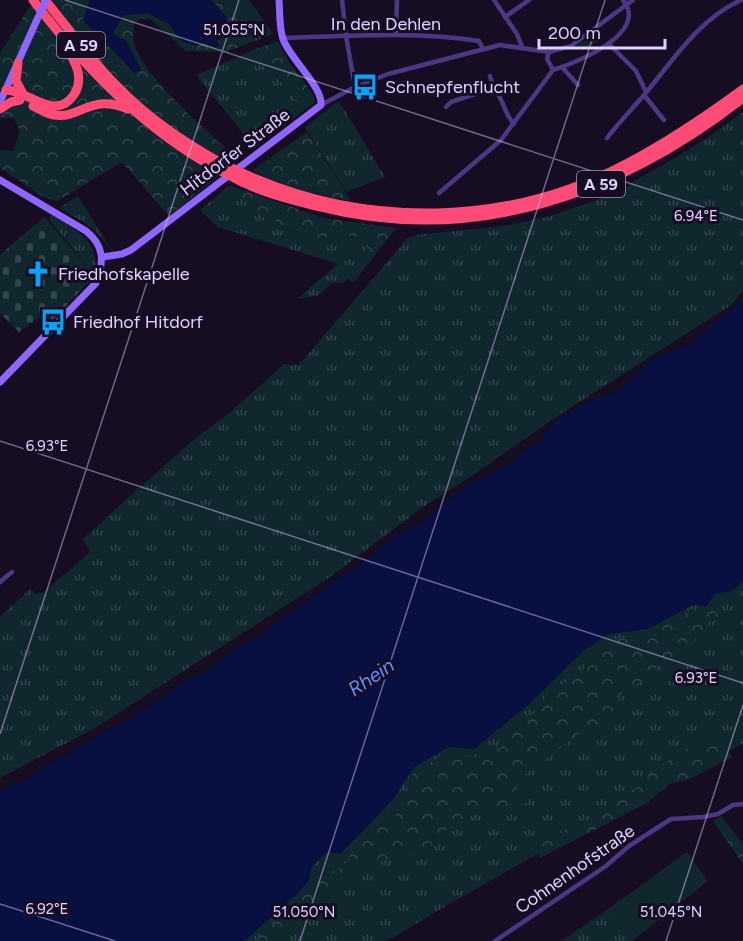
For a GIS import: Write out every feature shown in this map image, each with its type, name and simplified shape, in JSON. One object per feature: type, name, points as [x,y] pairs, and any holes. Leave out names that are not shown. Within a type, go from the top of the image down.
[{"type":"highway","name":"A 59","points":[[33,0],[58,33],[133,111],[167,138],[279,196],[367,217],[440,220],[498,214],[555,201],[639,166],[743,98]]},
{"type":"highway","name":"A 59","points":[[46,0],[92,59],[129,98],[218,166]]},
{"type":"highway","points":[[0,109],[21,97],[46,106],[62,104],[73,96],[79,79],[77,66],[58,33]]},
{"type":"highway","points":[[18,63],[16,81],[21,97]]},
{"type":"highway","name":"A 59","points":[[246,179],[311,198],[366,209],[422,213],[501,207],[565,190],[623,166],[694,124],[743,89]]},
{"type":"highway","points":[[6,90],[52,115],[63,116],[101,103],[115,104],[133,111]]},
{"type":"street","points":[[0,102],[46,0]]},
{"type":"street","points":[[279,0],[283,38],[288,50],[320,95],[321,105]]},
{"type":"street","points":[[342,0],[356,87]]},
{"type":"street","points":[[396,35],[397,0]]},
{"type":"street","points":[[494,0],[517,34],[522,47]]},
{"type":"street","points":[[505,17],[529,0]]},
{"type":"street","points":[[553,70],[547,59],[549,52],[571,46],[625,2],[633,0]]},
{"type":"street","points":[[607,138],[687,41],[717,13],[741,0]]},
{"type":"street","points":[[439,193],[501,140],[553,70],[609,44],[622,30],[629,17],[625,2]]},
{"type":"street","name":"In den Dehlen","points":[[283,38],[396,35],[469,39],[479,41],[483,49]]},
{"type":"street","points":[[609,44],[636,71],[645,94],[664,120]]},
{"type":"street","name":"Hitdorfer Straße","points":[[103,257],[132,250],[321,105],[356,87],[388,74],[500,45],[549,52]]},
{"type":"street","points":[[562,67],[578,85]]},
{"type":"street","points":[[490,76],[506,115],[514,124]]},
{"type":"street","points":[[446,107],[451,102],[493,88]]},
{"type":"street","points":[[0,180],[86,231],[93,237],[103,257],[102,268],[96,283],[0,382]]},
{"type":"street","points":[[1,580],[12,572]]},
{"type":"street","name":"Cohnenhofstraße","points":[[495,941],[606,866],[629,846],[670,819],[718,814],[734,805],[743,804]]},
{"type":"green space","points":[[34,0],[90,0],[83,20],[135,73],[141,70],[126,41],[114,35],[113,32],[124,15],[147,13],[169,24],[182,41],[193,45],[205,43],[217,48],[217,40],[231,35],[225,15],[211,0],[227,0],[255,41],[226,52],[186,51],[150,19],[140,18],[134,24],[134,43],[140,58],[164,89],[239,160],[169,216],[122,162],[57,201],[45,198],[0,168],[0,150],[13,151],[20,131],[14,118],[0,118],[0,53]]},
{"type":"green space","points":[[227,0],[249,0],[273,34],[255,41]]},
{"type":"green space","points":[[599,30],[603,38],[581,51],[577,46]]},
{"type":"green space","points":[[278,41],[289,62],[313,94],[315,102],[304,111],[256,49]]},
{"type":"green space","points":[[256,49],[304,111],[255,148],[196,75]]},
{"type":"green space","points":[[252,51],[258,60],[244,69],[237,57]]},
{"type":"green space","points":[[339,101],[385,177],[346,192],[305,127]]},
{"type":"green space","points":[[743,112],[743,290],[731,305],[553,419],[423,507],[330,577],[95,728],[0,778],[0,617],[30,589],[36,594],[44,592],[90,552],[83,539],[196,438],[233,410],[284,364],[298,365],[408,238],[415,235],[504,226],[547,217],[620,192],[637,179],[716,132]]},
{"type":"green space","points":[[307,132],[351,201],[287,186],[253,170]]},
{"type":"green space","points":[[231,186],[324,218],[396,228],[354,282],[348,279],[364,257],[369,242],[362,237],[336,234],[323,238],[310,238],[284,228],[276,221],[263,217],[252,205],[225,189]]},
{"type":"green space","points":[[225,189],[252,205],[263,217],[310,238],[323,238],[336,234],[362,237],[369,242],[366,252],[346,281],[332,283],[319,295],[297,299],[338,264],[218,227],[200,210]]},
{"type":"green space","points":[[78,196],[111,248],[82,221],[59,208]]},
{"type":"green space","points":[[50,214],[77,231],[90,245],[96,263],[95,275],[50,221]]},
{"type":"green space","points":[[44,217],[95,275],[51,322],[42,315],[19,332],[0,313],[0,255]]},
{"type":"green space","points":[[743,421],[743,743],[697,770],[581,829],[394,937],[383,941],[210,941]]},
{"type":"green space","points":[[691,609],[700,615],[712,610],[719,616],[709,622],[676,663],[660,663],[650,679],[624,689],[603,730],[581,732],[514,783],[528,802],[512,809],[489,810],[454,822],[431,846],[416,854],[359,866],[270,941],[255,941],[316,880],[344,866],[369,820],[391,825],[407,791],[408,777],[440,756],[479,757],[502,747],[497,732],[535,713],[548,693],[582,672],[591,650],[618,638],[658,636],[663,621],[682,616]]},
{"type":"green space","points":[[706,736],[719,738],[732,757],[690,779],[670,784],[647,803],[540,858],[536,847],[610,808],[638,786],[645,788],[648,785],[645,776]]},
{"type":"green space","points":[[721,816],[743,844],[743,864],[713,821]]},
{"type":"green space","points":[[687,852],[708,881],[632,941],[608,909]]},
{"type":"green space","points":[[608,909],[632,941],[561,941]]},
{"type":"water","points":[[90,0],[211,0],[225,15],[233,34],[217,40],[220,48],[205,43],[193,45],[181,41],[169,24],[147,13],[124,15],[113,32],[114,35],[126,41],[141,70],[135,73],[83,20]]},
{"type":"water","name":"Rhein","points":[[743,299],[743,581],[732,591],[715,594],[706,607],[695,604],[648,629],[609,634],[583,651],[529,704],[474,749],[449,747],[414,767],[392,801],[340,854],[327,852],[312,867],[309,880],[300,891],[245,941],[0,941],[0,793],[13,783],[24,782],[47,766],[134,717],[181,683],[206,673],[237,648],[265,634],[277,622],[378,551],[382,545],[415,525],[419,526],[436,509],[474,482],[514,462],[521,452],[540,442],[554,422],[593,399],[617,393],[651,362],[672,351],[692,345],[703,332]]},
{"type":"place","name":"Schnepfenflucht","points":[[365,87]]},
{"type":"place","name":"Friedhofskapelle","points":[[38,274]]},
{"type":"place","name":"Friedhof Hitdorf","points":[[53,322]]}]
